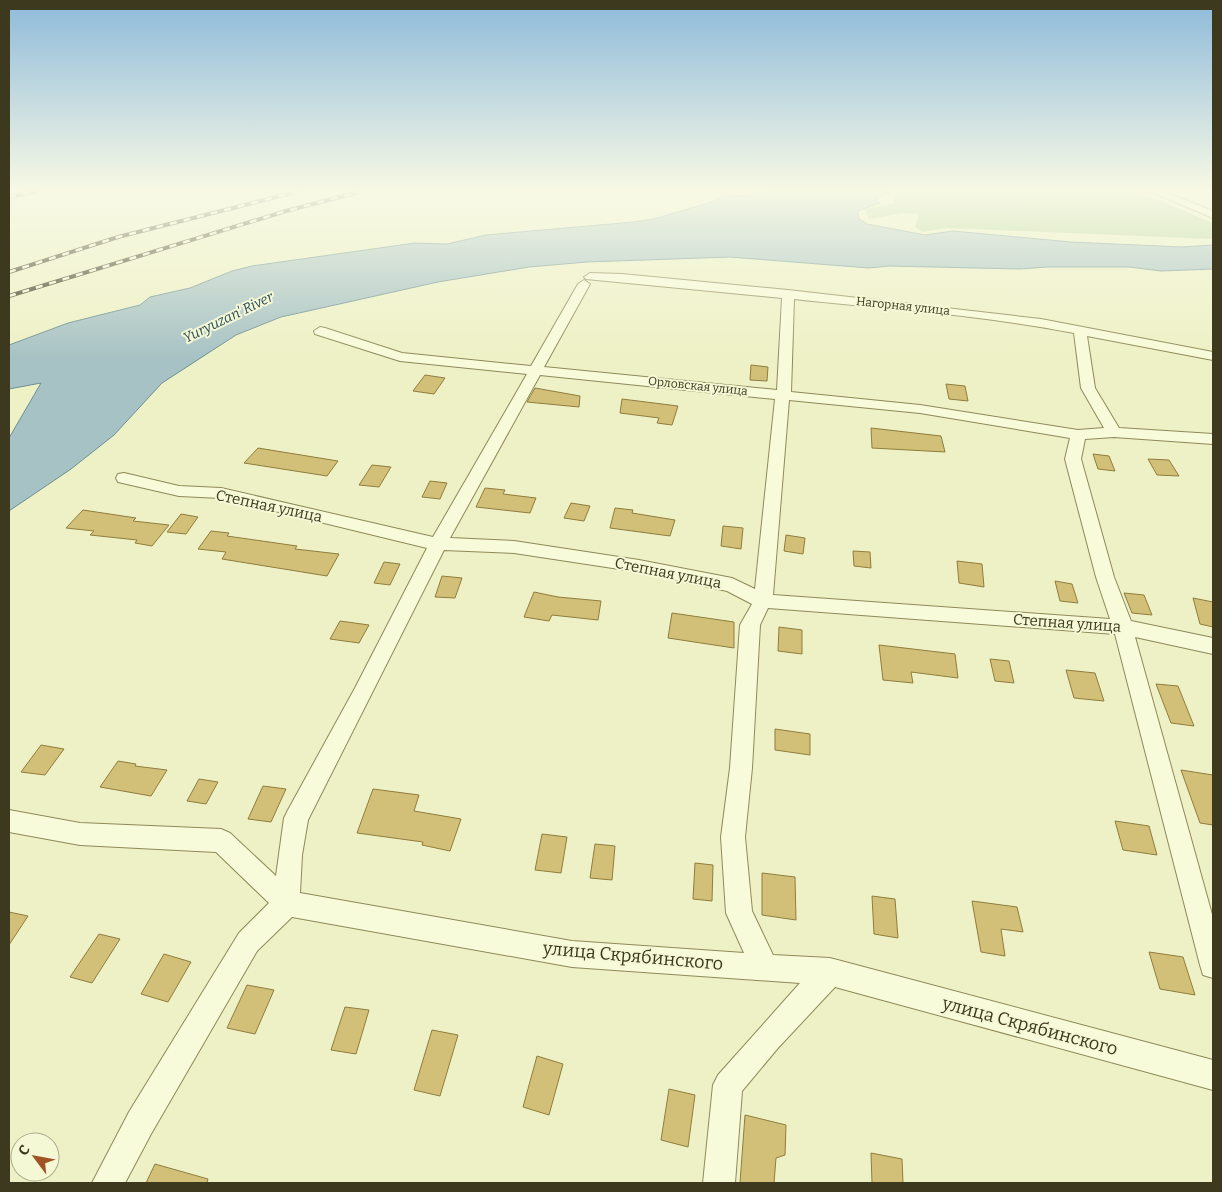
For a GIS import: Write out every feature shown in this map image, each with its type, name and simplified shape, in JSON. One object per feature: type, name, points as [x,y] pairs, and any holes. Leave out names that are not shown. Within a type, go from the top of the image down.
[{"type":"street","name":"Нагорная улица","points":[[535,369],[588,280],[622,278],[956,312],[1041,323],[1213,356]]},
{"type":"street","points":[[765,967],[738,913],[733,837],[741,768],[750,625],[763,601],[781,408],[784,395],[783,377],[788,294]]},
{"type":"street","name":"Орловская улица","points":[[320,331],[400,357],[535,369],[962,414],[1078,435],[1114,432],[1213,439]]},
{"type":"street","points":[[1080,331],[1088,388],[1114,432]]},
{"type":"street","points":[[108,1183],[140,1123],[248,942],[287,903],[290,855],[296,818],[362,694],[438,544],[535,369]]},
{"type":"street","points":[[1078,435],[1073,460],[1105,577],[1123,627],[1130,662],[1213,965]]},
{"type":"street","name":"Степная улица","points":[[124,478],[179,491],[221,493],[438,544],[514,547],[639,566],[732,585],[763,601],[1123,627],[1213,646]]},
{"type":"street","points":[[9,820],[80,834],[221,842],[287,903]]},
{"type":"street","name":"улица Скрябинского","points":[[287,903],[572,954],[830,972],[1213,1075]]},
{"type":"street","points":[[718,1183],[728,1085],[768,1038],[830,972]]},
{"type":"water","name":"Yuryuzan' River","points":[[389,247],[1213,247],[1213,269],[1161,271],[1129,267],[1047,267],[1020,269],[889,266],[869,268],[730,257],[587,262],[529,267],[438,282],[281,317],[236,335],[162,383],[114,435],[71,469],[9,511],[9,438],[41,383],[9,389],[9,345],[68,323],[140,305],[150,297],[190,288],[232,271],[252,266]]},
{"type":"building","points":[[751,365],[768,367],[767,381],[750,380]]},
{"type":"building","points":[[425,375],[445,378],[434,394],[413,391]]},
{"type":"building","points":[[946,384],[965,386],[968,401],[949,399]]},
{"type":"building","points":[[535,388],[580,396],[579,407],[527,402]]},
{"type":"building","points":[[622,399],[678,406],[672,425],[657,423],[659,418],[620,413]]},
{"type":"building","points":[[871,428],[941,436],[945,452],[872,448]]},
{"type":"building","points":[[258,448],[338,461],[327,476],[244,463]]},
{"type":"building","points":[[1093,454],[1109,456],[1115,471],[1098,469]]},
{"type":"building","points":[[1148,459],[1169,460],[1179,476],[1157,475]]},
{"type":"building","points":[[372,465],[391,467],[379,487],[359,485]]},
{"type":"building","points":[[430,481],[447,483],[440,499],[422,497]]},
{"type":"building","points":[[485,488],[505,490],[503,494],[536,498],[530,513],[476,507]]},
{"type":"building","points":[[571,503],[590,506],[584,521],[564,518]]},
{"type":"building","points":[[615,508],[633,510],[632,513],[675,520],[670,536],[610,528]]},
{"type":"building","points":[[83,510],[136,518],[133,521],[169,525],[152,546],[135,543],[137,540],[90,535],[94,531],[66,528]]},
{"type":"building","points":[[181,514],[198,517],[186,534],[167,532]]},
{"type":"building","points":[[723,526],[743,528],[741,549],[721,546]]},
{"type":"building","points":[[211,531],[229,533],[227,536],[297,546],[295,549],[339,554],[327,576],[222,559],[226,552],[198,549]]},
{"type":"building","points":[[786,535],[805,538],[803,554],[784,551]]},
{"type":"building","points":[[853,551],[870,552],[871,568],[854,566]]},
{"type":"building","points":[[957,561],[982,564],[984,587],[959,583]]},
{"type":"building","points":[[384,562],[400,564],[390,585],[374,583]]},
{"type":"building","points":[[442,576],[462,578],[455,598],[435,597]]},
{"type":"building","points":[[1055,581],[1072,584],[1078,603],[1060,601]]},
{"type":"building","points":[[534,592],[558,597],[601,601],[598,620],[552,615],[549,621],[524,617]]},
{"type":"building","points":[[1124,593],[1144,595],[1152,615],[1132,613]]},
{"type":"building","points":[[1193,598],[1213,602],[1213,627],[1200,624]]},
{"type":"building","points":[[672,613],[734,622],[734,648],[668,638]]},
{"type":"building","points":[[340,621],[369,625],[359,643],[330,639]]},
{"type":"building","points":[[779,627],[802,630],[802,654],[778,651]]},
{"type":"building","points":[[879,645],[955,654],[958,678],[911,672],[913,683],[883,680]]},
{"type":"building","points":[[990,659],[1009,661],[1014,683],[995,681]]},
{"type":"building","points":[[1066,670],[1095,673],[1104,701],[1074,698]]},
{"type":"building","points":[[1156,684],[1178,686],[1194,726],[1171,723]]},
{"type":"building","points":[[775,729],[810,734],[810,755],[775,750]]},
{"type":"building","points":[[41,745],[64,749],[45,775],[21,772]]},
{"type":"building","points":[[118,761],[136,764],[135,766],[167,770],[151,796],[100,787]]},
{"type":"building","points":[[1181,770],[1213,775],[1213,825],[1200,823]]},
{"type":"building","points":[[199,779],[218,782],[206,804],[187,801]]},
{"type":"building","points":[[263,786],[286,789],[271,822],[248,819]]},
{"type":"building","points":[[373,789],[419,795],[414,811],[461,819],[450,851],[422,845],[423,842],[357,833]]},
{"type":"building","points":[[1115,821],[1149,826],[1157,855],[1123,850]]},
{"type":"building","points":[[542,834],[567,837],[561,873],[535,870]]},
{"type":"building","points":[[595,844],[615,846],[612,880],[590,878]]},
{"type":"building","points":[[695,863],[713,865],[712,901],[693,899]]},
{"type":"building","points":[[762,873],[795,877],[796,920],[762,915]]},
{"type":"building","points":[[872,896],[895,899],[898,938],[874,934]]},
{"type":"building","points":[[972,901],[1017,907],[1023,932],[1001,929],[1005,956],[981,952]]},
{"type":"building","points":[[9,912],[28,916],[9,945]]},
{"type":"building","points":[[99,934],[120,939],[92,983],[70,977]]},
{"type":"building","points":[[1149,952],[1183,957],[1195,995],[1160,989]]},
{"type":"building","points":[[164,954],[191,962],[168,1002],[141,994]]},
{"type":"building","points":[[247,985],[274,990],[255,1034],[227,1028]]},
{"type":"building","points":[[345,1007],[369,1010],[356,1054],[331,1050]]},
{"type":"building","points":[[432,1030],[458,1035],[440,1096],[414,1090]]},
{"type":"building","points":[[537,1056],[563,1064],[549,1115],[523,1107]]},
{"type":"building","points":[[669,1089],[695,1095],[688,1147],[661,1140]]},
{"type":"building","points":[[745,1115],[786,1125],[785,1155],[776,1158],[774,1183],[740,1183]]},
{"type":"building","points":[[871,1153],[902,1159],[903,1183],[872,1183]]},
{"type":"building","points":[[155,1164],[208,1179],[207,1183],[146,1183]]},
{"type":"railway","points":[[9,272],[88,247]]},
{"type":"railway","points":[[9,296],[170,247]]}]
